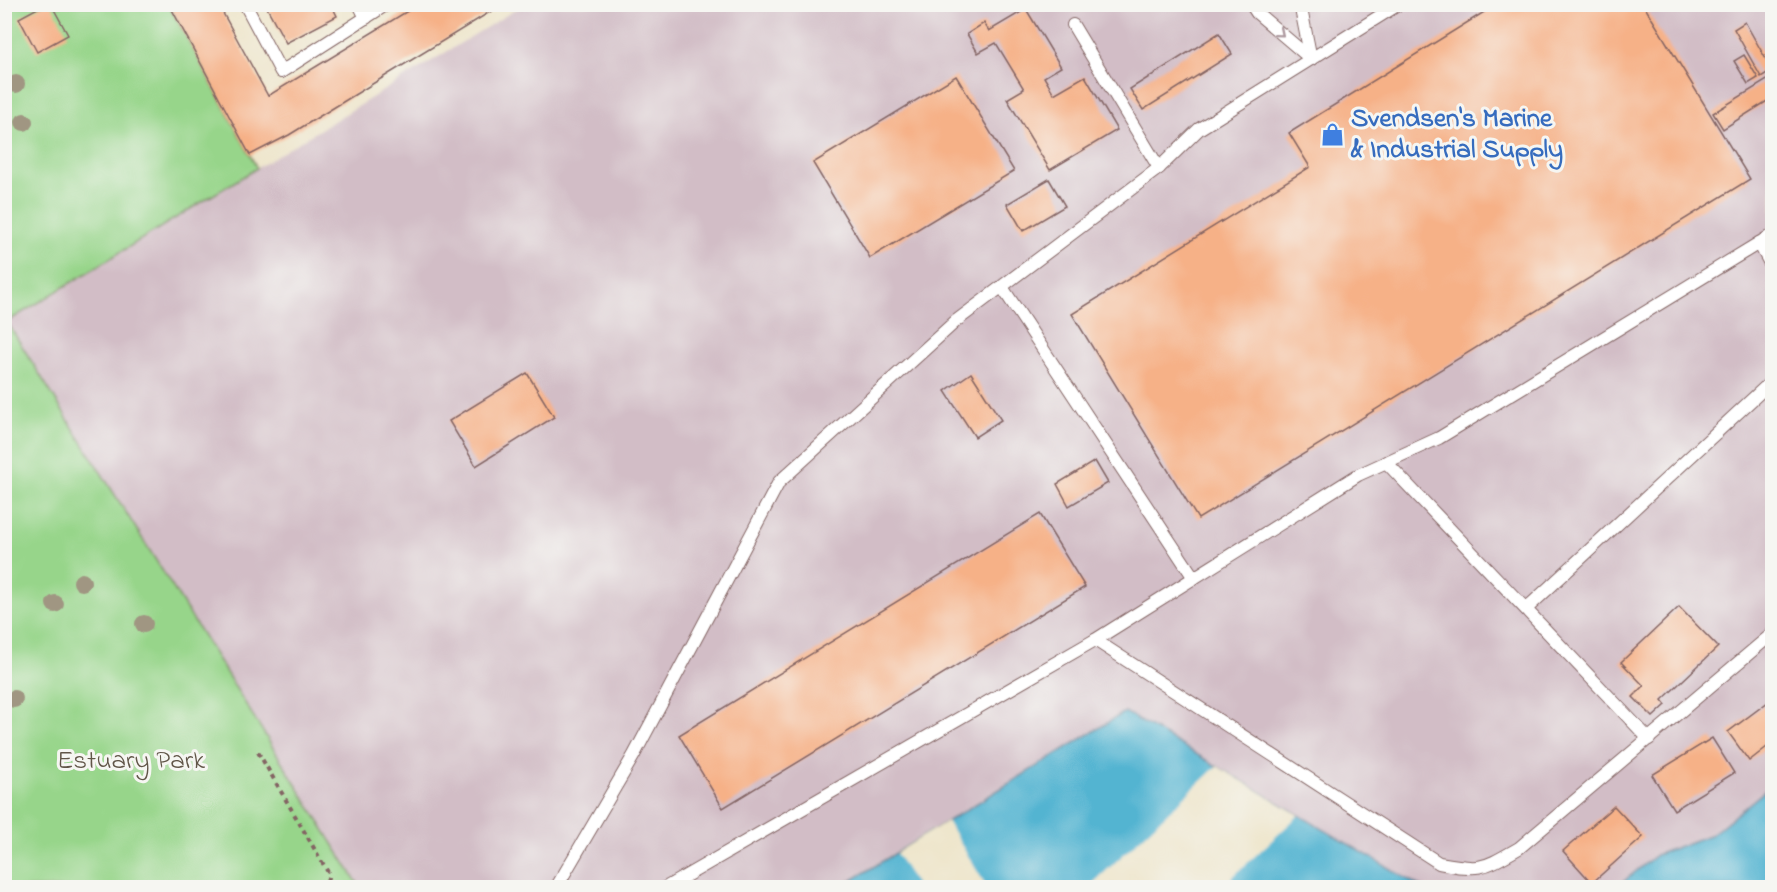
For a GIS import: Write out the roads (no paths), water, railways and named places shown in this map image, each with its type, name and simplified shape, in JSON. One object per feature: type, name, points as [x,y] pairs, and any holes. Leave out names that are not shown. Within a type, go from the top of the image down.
[{"type":"lane","points":[[245,4],[281,72],[387,4]]},
{"type":"lane","points":[[359,4],[366,18]]},
{"type":"lane","points":[[1251,4],[1257,14],[1311,59]]},
{"type":"lane","points":[[1300,4],[1311,59]]},
{"type":"lane","points":[[556,888],[634,755],[779,482],[956,321],[1159,168],[1199,129],[1399,4]]},
{"type":"lane","points":[[1073,25],[1159,168]]},
{"type":"lane","points":[[665,888],[1095,640],[1358,474],[1439,438],[1773,235]]},
{"type":"lane","points":[[1759,243],[1773,267]]},
{"type":"lane","points":[[1002,288],[1194,578]]},
{"type":"lane","points":[[1526,609],[1773,381]]},
{"type":"lane","points":[[1386,462],[1648,739]]},
{"type":"lane","points":[[1095,640],[1439,863],[1468,868],[1486,867],[1519,848],[1648,739],[1770,641]]},
{"type":"water","points":[[1125,712],[1421,887],[839,888]]},
{"type":"water","points":[[1772,785],[1772,887],[1617,887],[1656,855],[1712,834]]},
{"type":"place","name":"Svendsen's Marine & Industrial Supply","points":[[1333,135]]},
{"type":"park label","name":"Estuary Park","points":[[131,761]]}]
